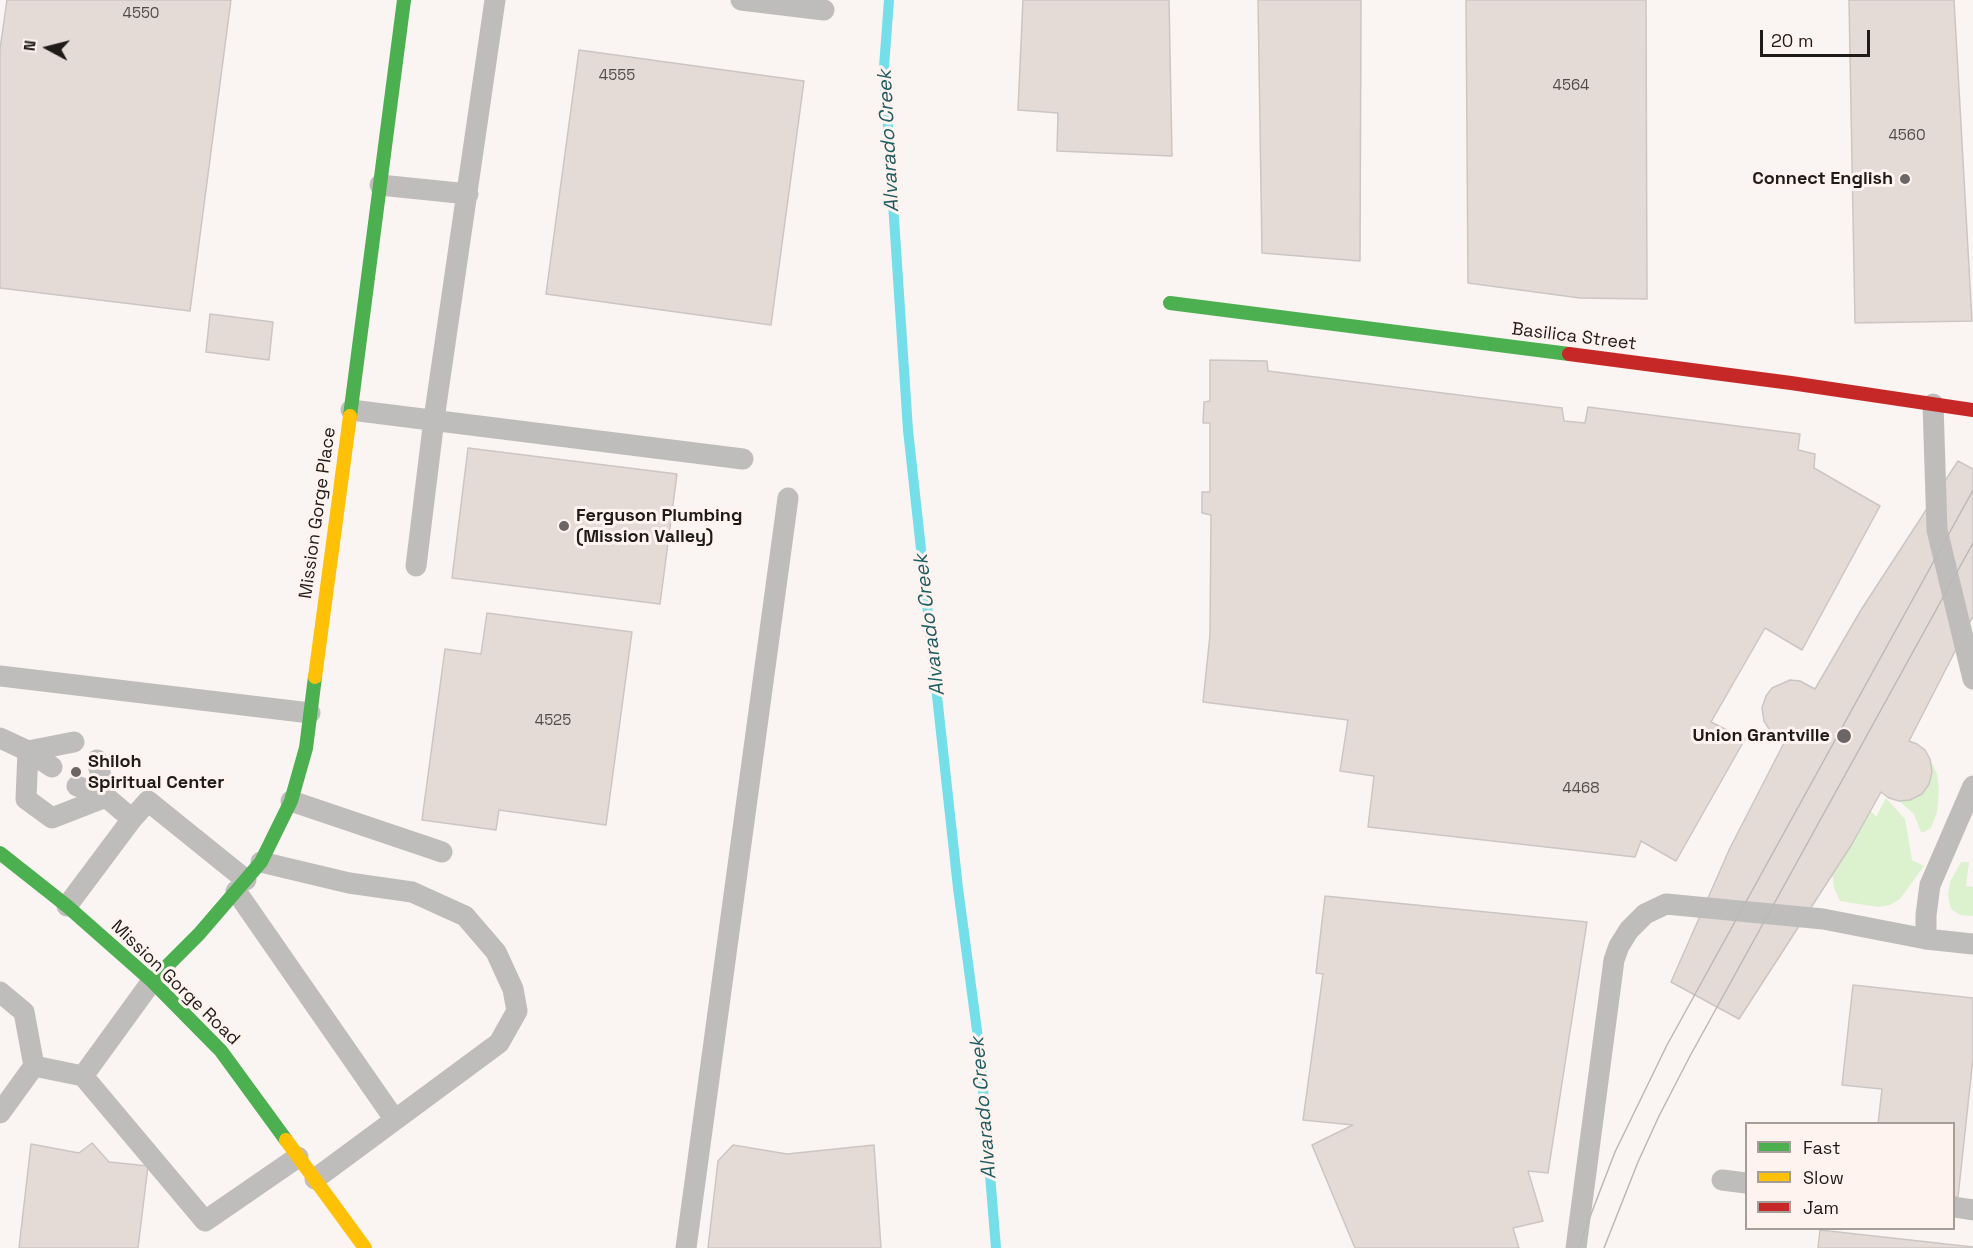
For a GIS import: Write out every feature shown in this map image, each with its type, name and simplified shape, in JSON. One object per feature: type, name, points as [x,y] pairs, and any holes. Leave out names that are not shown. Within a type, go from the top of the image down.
[{"type":"street","name":"Mission Gorge Place","points":[[152,981],[200,934],[261,862],[291,801],[306,748],[404,0]]},
{"type":"street","name":"Basilica Street","points":[[1170,303],[1780,382],[1973,410]]},
{"type":"street","name":"Mission Gorge Road","points":[[0,853],[67,906],[152,981],[221,1051],[365,1248]]},
{"type":"lane","points":[[416,566],[434,419],[495,0]]},
{"type":"lane","points":[[741,0],[824,10]]},
{"type":"lane","points":[[380,185],[468,194]]},
{"type":"lane","points":[[1933,404],[1937,530],[1973,679]]},
{"type":"lane","points":[[351,410],[743,459]]},
{"type":"lane","points":[[686,1248],[788,498]]},
{"type":"lane","points":[[0,676],[310,712]]},
{"type":"lane","points":[[28,751],[74,742]]},
{"type":"lane","points":[[2,744],[28,751],[52,767]]},
{"type":"lane","points":[[28,751],[26,799],[52,819],[106,797]]},
{"type":"lane","points":[[97,760],[106,797]]},
{"type":"lane","points":[[76,786],[106,797],[132,819]]},
{"type":"lane","points":[[1926,939],[1930,885],[1973,786]]},
{"type":"lane","points":[[67,906],[148,801],[241,886],[395,1120]]},
{"type":"lane","points":[[291,801],[442,852]]},
{"type":"lane","points":[[261,862],[349,883],[412,892],[465,916],[496,952],[513,988],[517,1011],[499,1044],[315,1179]]},
{"type":"lane","points":[[1576,1248],[1614,960],[1629,930],[1645,914],[1666,904],[1823,920],[1926,939],[1973,944]]},
{"type":"lane","points":[[83,1076],[152,981]]},
{"type":"lane","points":[[0,992],[24,1012],[34,1066],[0,1113]]},
{"type":"lane","points":[[34,1066],[83,1076],[205,1221],[298,1157]]},
{"type":"lane","points":[[1722,1180],[1745,1183]]},
{"type":"lane","points":[[1955,1208],[1973,1210]]},
{"type":"green space","points":[[1930,759],[1937,774],[1939,789],[1937,812],[1931,828],[1921,832],[1914,814],[1899,801],[1929,784],[1932,772]]},
{"type":"green space","points":[[1886,798],[1905,819],[1912,860],[1924,866],[1900,899],[1890,905],[1878,907],[1840,901],[1834,888],[1832,870],[1864,803],[1876,817]]},
{"type":"green space","points":[[1961,862],[1969,862],[1966,886],[1973,887],[1973,916],[1960,915],[1951,909],[1948,895],[1950,882]]},
{"type":"building","points":[[7,0],[231,0],[190,311],[0,288],[0,49]]},
{"type":"building","points":[[1023,0],[1169,0],[1172,156],[1057,151],[1058,113],[1018,110]]},
{"type":"building","points":[[1258,0],[1361,0],[1360,261],[1262,253]]},
{"type":"building","points":[[1466,0],[1646,0],[1647,299],[1580,298],[1468,283]]},
{"type":"building","points":[[1849,0],[1954,0],[1972,321],[1855,323]]},
{"type":"building","points":[[579,50],[804,81],[771,325],[546,294]]},
{"type":"building","points":[[210,314],[273,322],[269,360],[206,352]]},
{"type":"building","name":"Union Grantville","points":[[1210,360],[1267,361],[1268,371],[1562,408],[1564,421],[1585,423],[1588,407],[1800,434],[1798,450],[1815,454],[1814,468],[1880,506],[1802,650],[1765,628],[1711,722],[1745,739],[1676,861],[1641,841],[1635,857],[1368,827],[1374,776],[1340,771],[1348,720],[1203,702],[1210,635],[1211,515],[1202,513],[1202,492],[1210,492],[1210,423],[1203,423],[1204,402],[1210,401]]},
{"type":"building","name":"Ferguson Plumbing (Mission Valley)","points":[[468,448],[677,474],[660,604],[452,578]]},
{"type":"building","name":"Union Grantville","points":[[1958,461],[1973,469],[1973,616],[1909,741],[1925,750],[1930,759],[1932,772],[1929,784],[1922,794],[1910,800],[1899,801],[1881,792],[1852,844],[1739,1019],[1671,982],[1730,848],[1785,741],[1771,732],[1764,721],[1762,708],[1766,696],[1772,688],[1790,680],[1800,681],[1815,689],[1861,610]]},
{"type":"building","points":[[487,613],[632,632],[606,825],[499,810],[496,830],[422,820],[445,649],[481,654]]},
{"type":"building","points":[[1325,896],[1587,922],[1548,1173],[1528,1171],[1543,1221],[1513,1228],[1519,1248],[1355,1248],[1312,1145],[1353,1125],[1303,1120],[1323,974],[1316,973]]},
{"type":"building","points":[[1853,985],[1973,998],[1973,1058],[1958,1197],[1955,1197],[1955,1122],[1878,1122],[1882,1089],[1842,1085]]},
{"type":"building","points":[[92,1143],[109,1162],[148,1166],[138,1248],[19,1248],[31,1144],[79,1153]]},
{"type":"building","points":[[733,1145],[787,1154],[874,1145],[881,1248],[708,1248],[718,1161]]},
{"type":"building","points":[[1820,1230],[1973,1247],[1973,1248],[1818,1248]]},
{"type":"waterway","name":"Alvarado Creek","points":[[889,0],[884,67],[908,430],[958,888],[980,1053],[996,1248]]},
{"type":"tram line","points":[[1578,1248],[1615,1152],[1667,1045],[1973,490]]},
{"type":"tram line","points":[[1604,1248],[1638,1162],[1690,1056],[1973,543]]},
{"type":"traffic: fast","points":[[350,416],[404,0]]},
{"type":"traffic: fast","points":[[1170,303],[1569,354]]},
{"type":"traffic: fast","points":[[152,981],[199,934],[261,862],[291,801],[306,748],[315,677]]},
{"type":"traffic: fast","points":[[0,853],[67,906],[152,981],[221,1051],[286,1140]]},
{"type":"traffic: slow","points":[[315,677],[350,416]]},
{"type":"traffic: slow","points":[[286,1140],[365,1248]]},
{"type":"traffic: jam","points":[[1569,354],[1973,410]]},
{"type":"place","name":"Connect English","points":[[1905,179]]},
{"type":"place","name":"Ferguson Plumbing (Mission Valley)","points":[[564,526]]},
{"type":"place","name":"Union Grantville","points":[[1844,736]]},
{"type":"place","name":"Shiloh Spiritual Center","points":[[76,772]]}]
